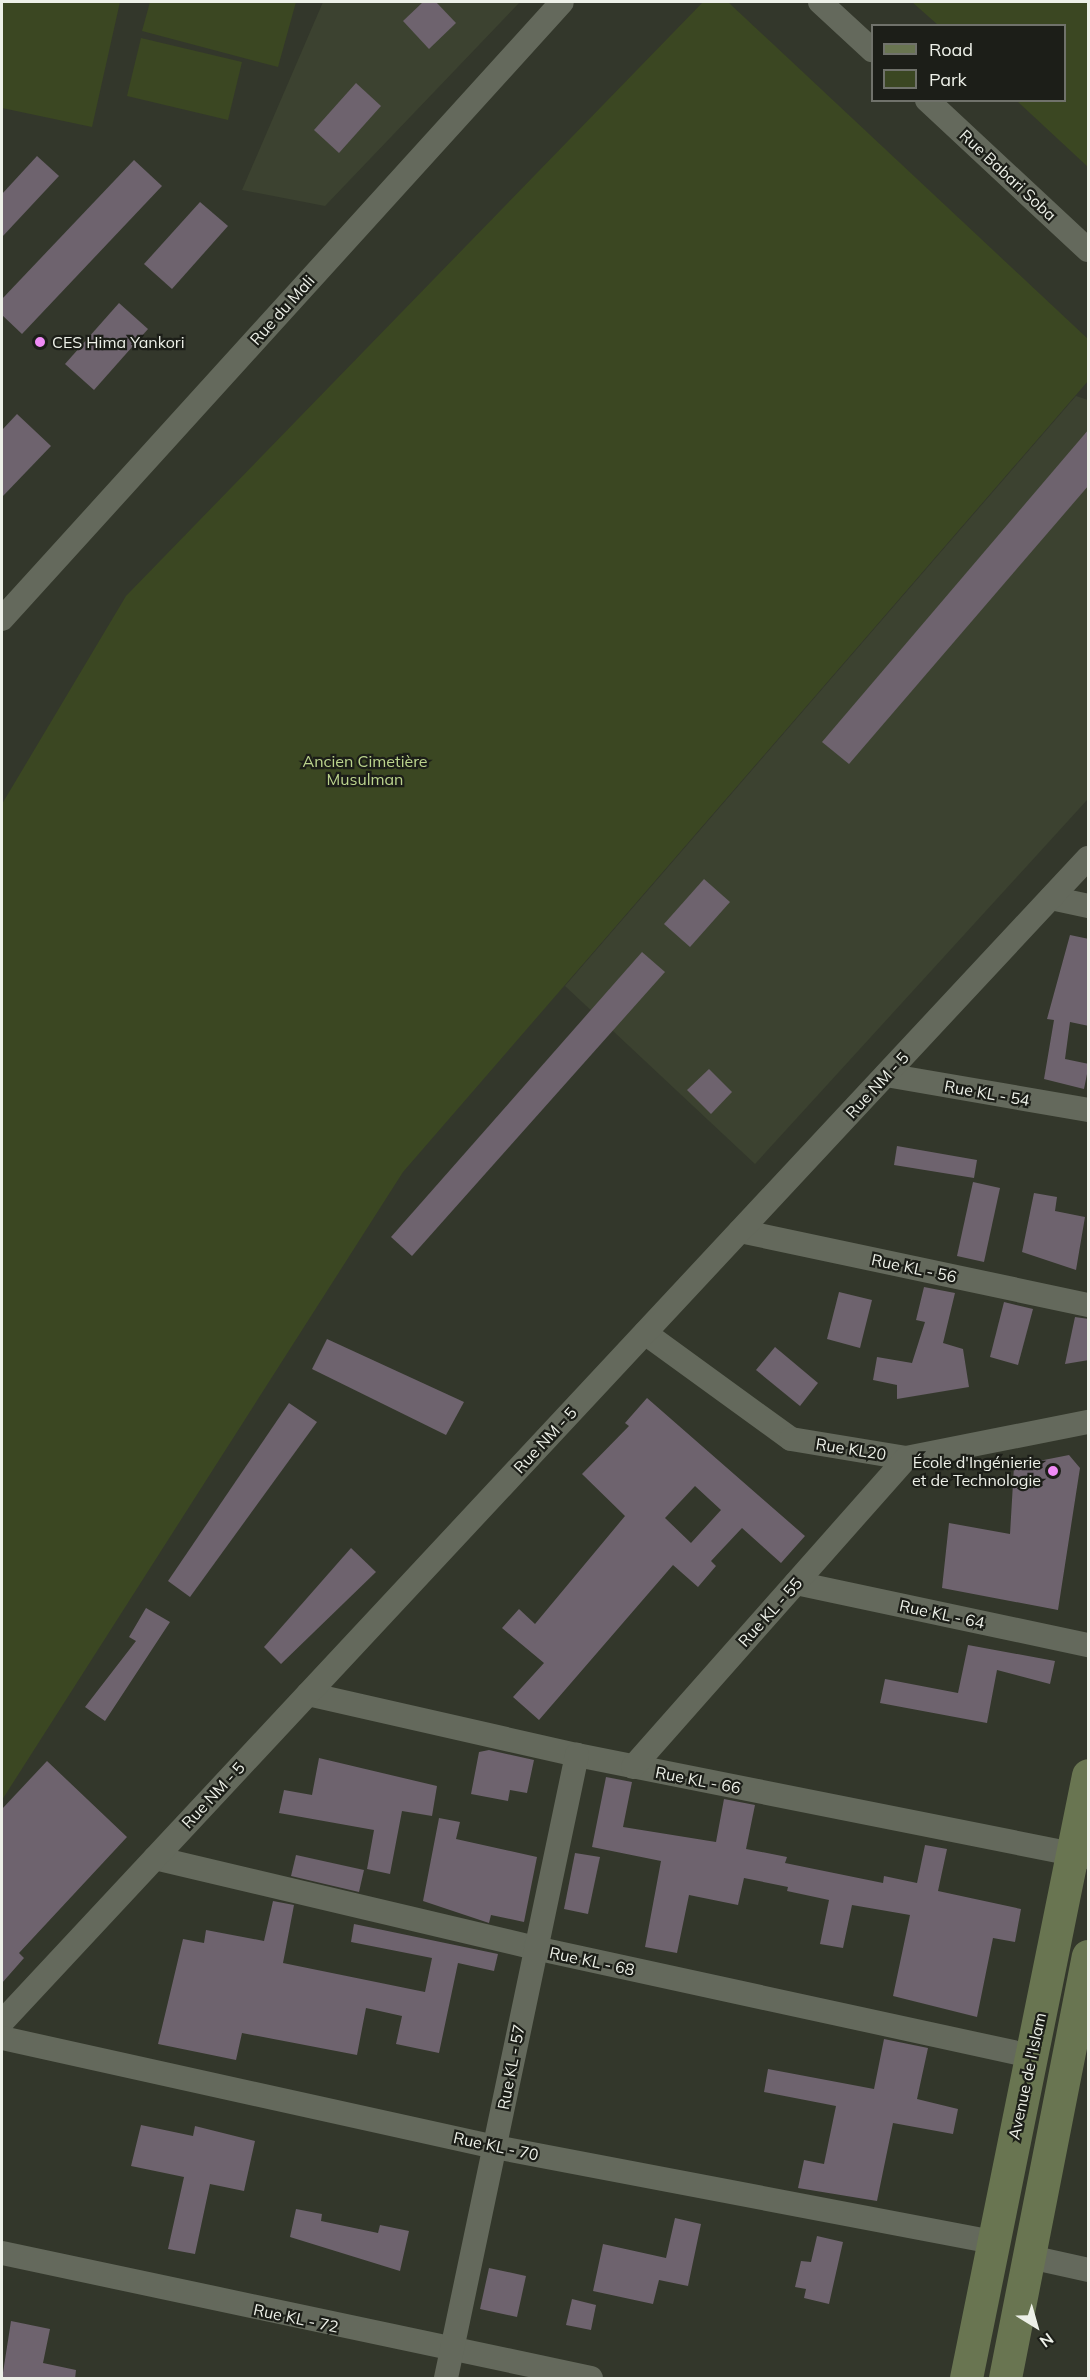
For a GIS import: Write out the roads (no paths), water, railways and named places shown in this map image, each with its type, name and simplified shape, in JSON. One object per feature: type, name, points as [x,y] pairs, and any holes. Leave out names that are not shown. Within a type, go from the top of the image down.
[{"type":"main road","name":"Avenue de l'Islam","points":[[966,2379],[1032,2056],[1080,1855],[1089,1774]]},
{"type":"main road","points":[[1005,2379],[1030,2257],[1079,2063],[1089,1956]]},
{"type":"street","name":"Rue du Mali","points":[[2,619],[562,2]]},
{"type":"street","points":[[820,2],[871,48]]},
{"type":"street","name":"Rue Babari Soba","points":[[929,102],[1089,250]]},
{"type":"street","name":"Rue NM - 5","points":[[2,2022],[1089,858]]},
{"type":"street","points":[[1051,898],[1089,906]]},
{"type":"street","name":"Rue KL - 54","points":[[886,1075],[1089,1110]]},
{"type":"street","name":"Rue KL - 56","points":[[740,1231],[1089,1305]]},
{"type":"street","name":"Rue KL20","points":[[645,1333],[791,1439],[906,1458],[1089,1422]]},
{"type":"street","name":"Rue KL - 55","points":[[633,1767],[906,1458]]},
{"type":"street","name":"Rue KL - 64","points":[[796,1583],[1089,1645]]},
{"type":"street","name":"Rue KL - 66","points":[[308,1694],[633,1767],[1080,1855]]},
{"type":"street","name":"Rue KL - 57","points":[[446,2379],[577,1755]]},
{"type":"street","name":"Rue KL - 68","points":[[155,1858],[535,1948],[1032,2056]]},
{"type":"street","name":"Rue KL - 70","points":[[2,2038],[495,2147],[993,2242]]},
{"type":"street","name":"Rue KL - 72","points":[[2,2253],[452,2352],[591,2379]]},
{"type":"street","points":[[1030,2257],[1089,2270]]},
{"type":"place","name":"CES Hima Yankori","points":[[40,342]]},
{"type":"place","name":"École d'Ingénierie et de Technologie","points":[[1053,1471]]},
{"type":"park label","name":"Ancien Cimetière Musulman","points":[[365,770]]}]
